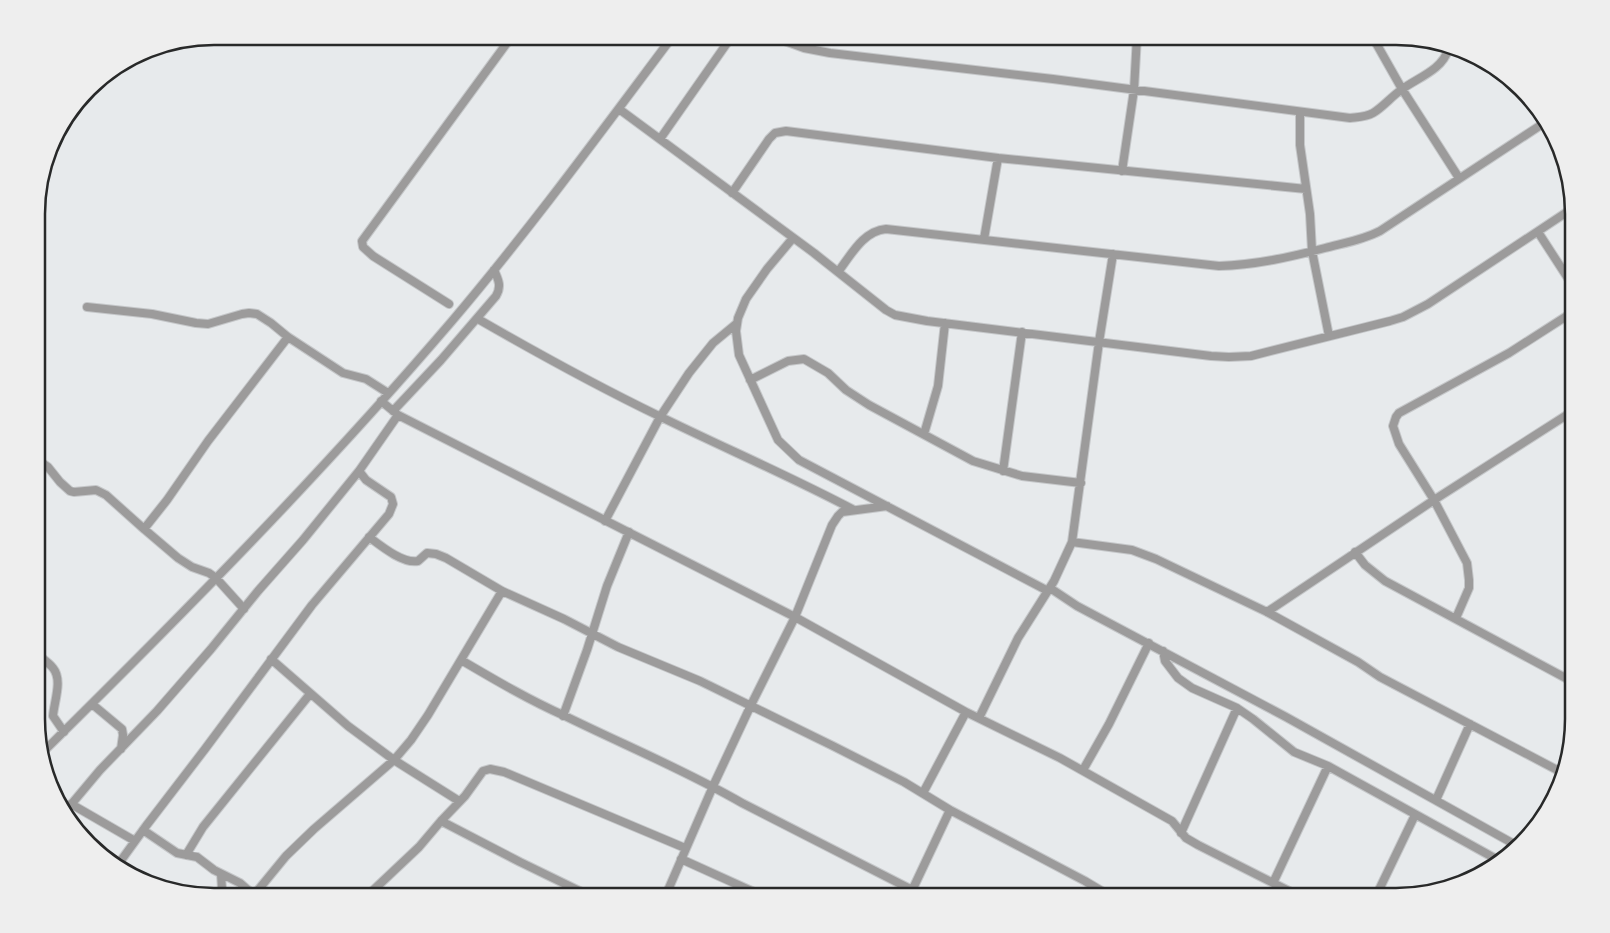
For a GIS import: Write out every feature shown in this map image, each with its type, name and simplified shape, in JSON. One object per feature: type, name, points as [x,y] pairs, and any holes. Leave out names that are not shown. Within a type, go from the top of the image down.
[{"type":"street","points":[[449,304],[373,256],[363,247],[362,241],[505,45]]},
{"type":"street","points":[[48,748],[216,578],[381,401],[452,321],[528,229],[667,45]]},
{"type":"street","points":[[660,139],[726,45]]},
{"type":"street","points":[[796,45],[830,53],[1350,118],[1363,117],[1373,113],[1402,89],[1436,67],[1448,54]]},
{"type":"street","points":[[1122,171],[1134,90],[1136,45]]},
{"type":"street","points":[[1377,45],[1402,89],[1459,178]]},
{"type":"street","points":[[619,109],[895,316],[1229,357],[1251,356],[1390,321],[1403,316],[1428,304],[1565,213]]},
{"type":"street","points":[[1300,112],[1300,145],[1310,214],[1312,251],[1329,336]]},
{"type":"street","points":[[838,272],[863,240],[875,230],[886,229],[1220,266],[1255,264],[1364,238],[1380,231],[1540,125]]},
{"type":"street","points":[[732,194],[769,139],[779,132],[786,131],[998,158],[1306,189]]},
{"type":"street","points":[[984,239],[998,158]]},
{"type":"street","points":[[1538,232],[1565,274]]},
{"type":"street","points":[[605,521],[660,417],[709,348],[736,324],[746,299],[767,269],[793,238]]},
{"type":"street","points":[[979,718],[1018,638],[1049,590],[1072,542],[1113,254]]},
{"type":"street","points":[[135,841],[71,804],[205,656],[359,471],[396,413],[478,319],[499,291],[500,284],[494,270]]},
{"type":"street","points":[[87,307],[152,314],[208,324],[242,314],[254,313],[343,373],[366,379],[388,393]]},
{"type":"street","points":[[1456,618],[1469,588],[1467,562],[1434,500],[1399,444],[1393,426],[1396,417],[1400,413],[1509,354],[1565,317]]},
{"type":"street","points":[[478,319],[568,370],[660,417],[790,477],[854,510]]},
{"type":"street","points":[[924,434],[938,386],[945,323]]},
{"type":"street","points":[[736,324],[739,355],[750,380],[778,440],[799,460],[1049,590],[1286,717],[1512,843]]},
{"type":"street","points":[[1003,471],[1022,332]]},
{"type":"street","points":[[144,529],[167,500],[208,441],[288,337]]},
{"type":"street","points":[[750,380],[788,361],[804,359],[828,373],[846,390],[869,405],[973,460],[1022,476],[1081,482]]},
{"type":"street","points":[[381,401],[396,413],[796,617],[966,712],[1083,770],[1172,821],[1186,838],[1284,888]]},
{"type":"street","points":[[1267,612],[1434,500],[1565,416]]},
{"type":"street","points":[[45,465],[70,491],[96,490],[101,492],[192,568],[210,573],[244,608]]},
{"type":"street","points":[[122,861],[312,605],[389,514],[393,500],[388,493],[366,480],[359,471]]},
{"type":"street","points":[[669,888],[685,848],[751,705],[796,617],[832,525],[842,512],[887,506]]},
{"type":"street","points":[[563,716],[607,586],[629,532]]},
{"type":"street","points":[[369,537],[387,550],[410,562],[418,561],[427,553],[436,554],[463,567],[502,591],[564,618],[618,647],[751,705],[924,793],[950,810],[1097,888]]},
{"type":"street","points":[[1072,542],[1143,553],[1267,612],[1358,662],[1380,677],[1557,770]]},
{"type":"street","points":[[1355,552],[1365,566],[1385,581],[1565,678]]},
{"type":"street","points":[[261,888],[298,844],[394,760],[418,733],[502,591]]},
{"type":"street","points":[[1083,770],[1109,724],[1149,644]]},
{"type":"street","points":[[1163,651],[1166,661],[1178,678],[1192,688],[1237,708],[1294,752],[1328,766],[1493,857]]},
{"type":"street","points":[[271,659],[348,726],[394,760],[459,801]]},
{"type":"street","points":[[461,660],[505,686],[563,716],[713,787],[901,888]]},
{"type":"street","points":[[45,661],[54,669],[56,675],[54,716],[64,732]]},
{"type":"street","points":[[186,855],[203,827],[310,694]]},
{"type":"street","points":[[92,704],[122,730],[121,749]]},
{"type":"street","points":[[1181,833],[1237,708]]},
{"type":"street","points":[[924,793],[966,712]]},
{"type":"street","points":[[1436,800],[1470,724]]},
{"type":"street","points":[[1274,883],[1328,766]]},
{"type":"street","points":[[376,888],[419,847],[483,771],[493,769],[685,848]]},
{"type":"street","points":[[912,888],[950,810]]},
{"type":"street","points":[[1380,888],[1415,815]]},
{"type":"street","points":[[441,821],[573,888]]},
{"type":"street","points":[[143,830],[177,853],[198,857],[221,874],[240,883],[246,888]]},
{"type":"street","points":[[681,859],[745,888]]},
{"type":"street","points":[[221,874],[222,888]]}]
